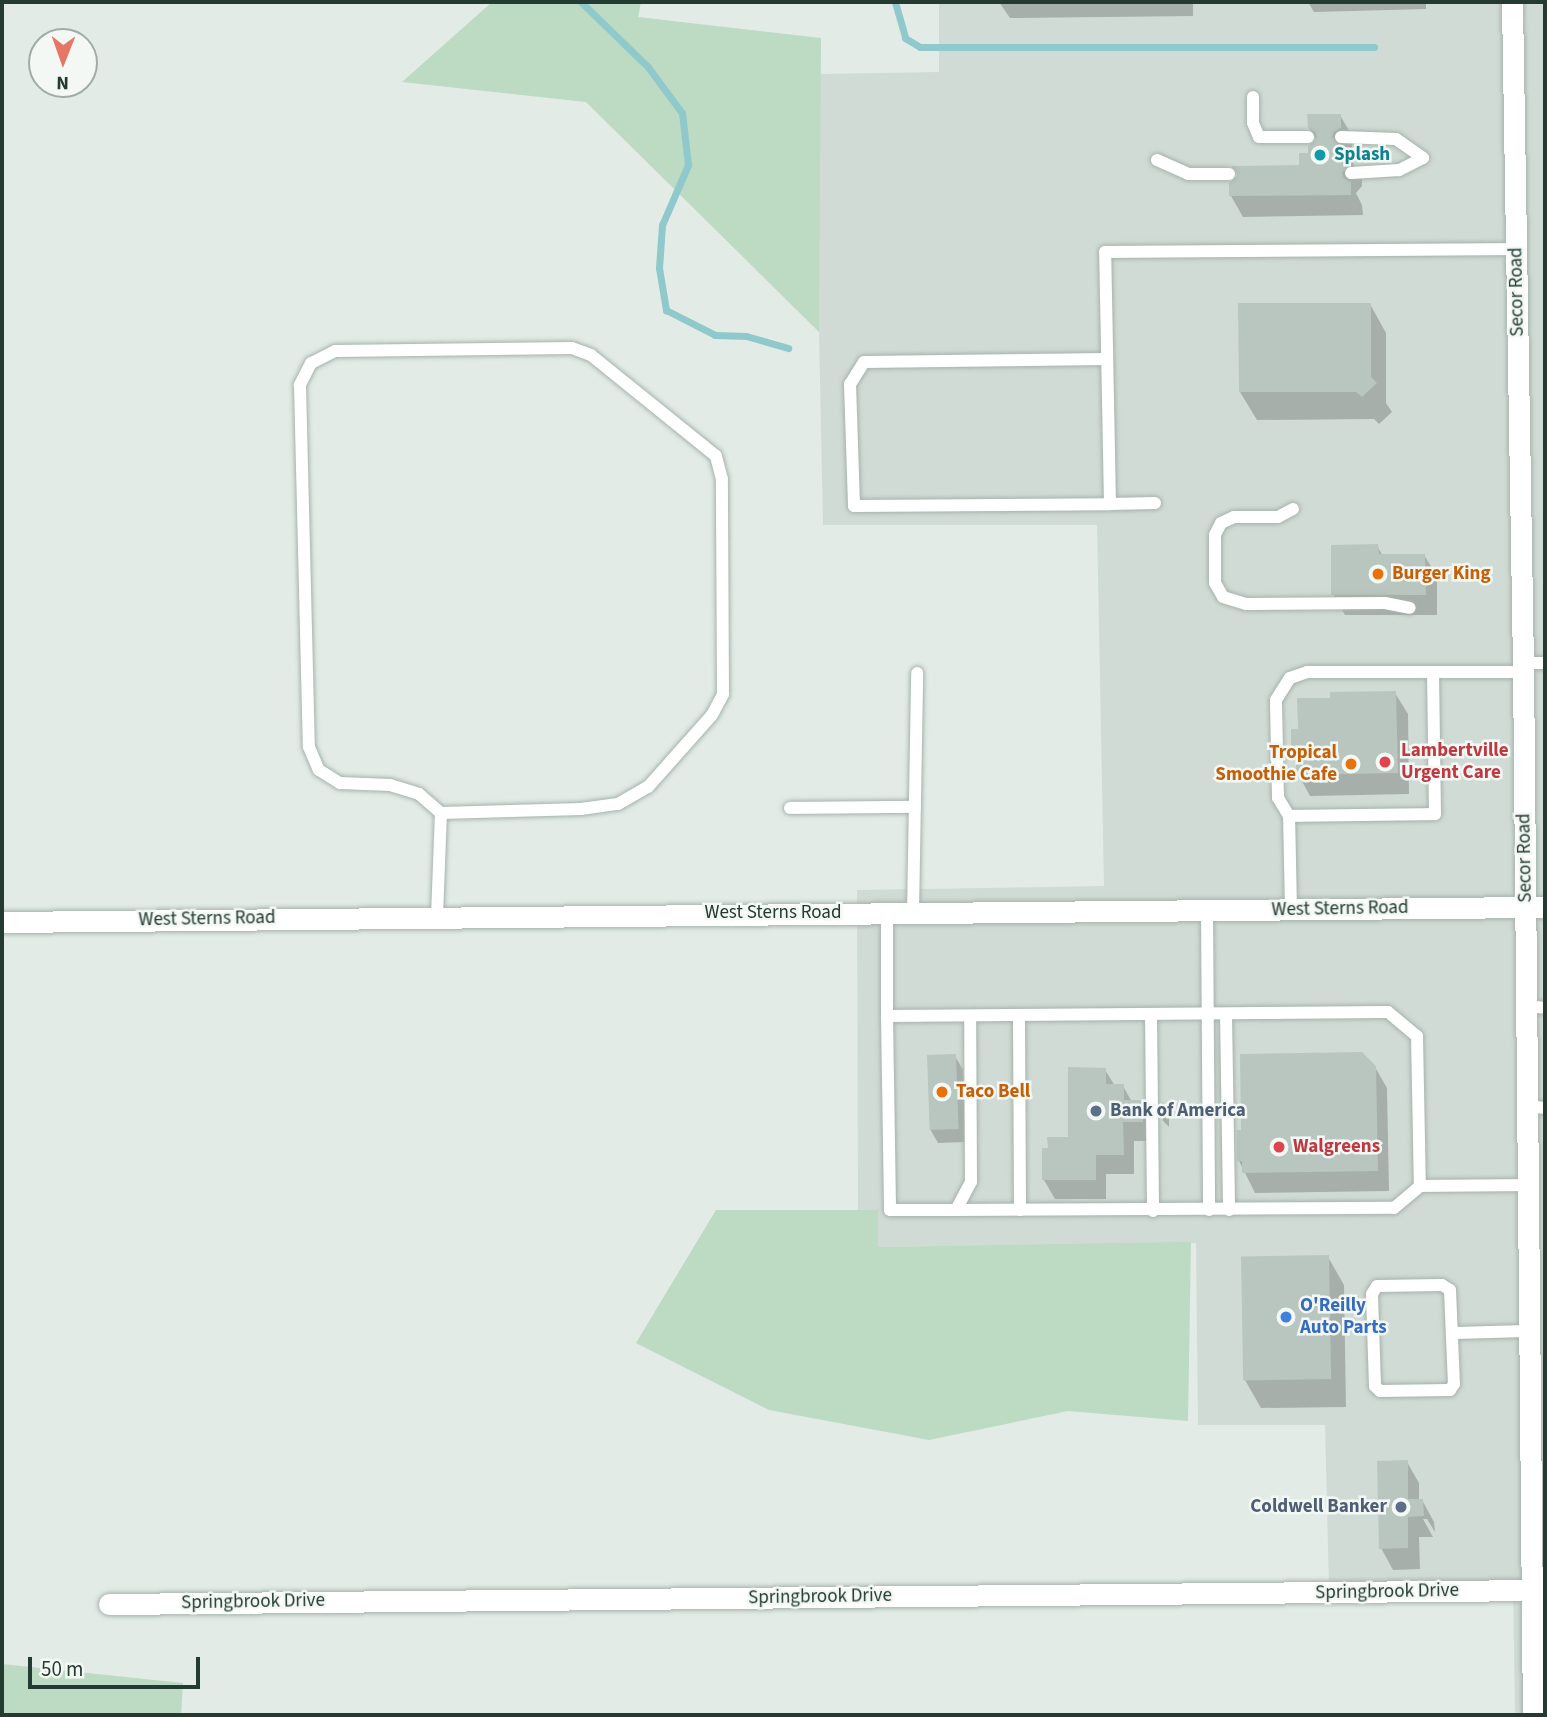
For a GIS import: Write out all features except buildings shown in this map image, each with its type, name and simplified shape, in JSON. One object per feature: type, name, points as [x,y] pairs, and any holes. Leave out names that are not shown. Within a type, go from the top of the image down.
[{"type":"street","name":"Secor Road","points":[[1512,2],[1523,667],[1536,907],[1536,1107],[1529,1331],[1538,1453],[1531,1590],[1539,1690],[1533,1715]]},
{"type":"street","name":"West Sterns Road","points":[[2,922],[1536,907]]},
{"type":"street","name":"Springbrook Drive","points":[[109,1604],[1531,1590]]},
{"type":"lane","points":[[1253,97],[1253,123],[1259,137],[1308,137]]},
{"type":"lane","points":[[1341,137],[1396,139],[1423,158],[1399,170],[1351,173]]},
{"type":"lane","points":[[1157,160],[1188,174],[1229,174]]},
{"type":"lane","points":[[1110,504],[1105,252],[1516,249]]},
{"type":"lane","points":[[437,916],[440,813],[419,793],[390,785],[340,783],[319,770],[309,747],[300,385],[311,363],[335,351],[572,348],[591,355],[716,456],[722,479],[723,694],[712,715],[648,787],[618,804],[440,813]]},
{"type":"lane","points":[[1107,359],[864,362],[850,384],[854,506],[1155,503]]},
{"type":"lane","points":[[1293,509],[1278,517],[1234,517],[1221,523],[1215,535],[1215,583],[1223,597],[1246,604],[1385,603],[1410,608]]},
{"type":"lane","points":[[1291,909],[1289,816],[1278,798],[1276,700],[1290,678],[1307,672],[1433,672],[1523,667],[1545,663]]},
{"type":"lane","points":[[1289,816],[1436,814],[1433,672]]},
{"type":"lane","points":[[913,913],[917,673]]},
{"type":"lane","points":[[790,808],[915,807]]},
{"type":"lane","points":[[1207,910],[1209,1210]]},
{"type":"lane","points":[[887,913],[891,1210],[1394,1208],[1420,1186],[1534,1174]]},
{"type":"lane","points":[[887,1016],[1388,1012],[1417,1037],[1420,1186]]},
{"type":"lane","points":[[1226,1014],[1228,1210]]},
{"type":"lane","points":[[1151,1015],[1153,1211]]},
{"type":"lane","points":[[957,1210],[971,1182],[970,1016]]},
{"type":"lane","points":[[1019,1016],[1020,1210]]},
{"type":"lane","points":[[1442,1284],[1450,1290],[1452,1333],[1454,1384],[1450,1390],[1380,1391],[1375,1386],[1372,1294],[1377,1286],[1442,1284]]},
{"type":"lane","points":[[1452,1333],[1529,1331]]},
{"type":"shaded area","points":[[939,2],[1545,2],[1545,1715],[1515,1715],[1513,1583],[1329,1586],[1325,1425],[1198,1425],[1196,1243],[878,1247],[878,1210],[858,1210],[857,890],[1104,886],[1097,525],[823,525],[819,332],[820,74],[939,72]]},
{"type":"green space","points":[[492,2],[641,2],[638,17],[821,38],[819,332],[586,102],[402,82]]},
{"type":"green space","points":[[716,1210],[878,1210],[878,1247],[1191,1242],[1188,1421],[1068,1411],[929,1440],[769,1410],[636,1343]]},
{"type":"green space","points":[[2,1664],[183,1683],[181,1715],[2,1715]]},
{"type":"waterway","points":[[581,2],[648,67],[682,113],[688,165],[662,225],[659,268],[666,310],[715,335],[746,336],[788,348]]},
{"type":"waterway","points":[[895,2],[905,38],[920,47],[1374,47]]},
{"type":"place","name":"Splash","points":[[1320,155]]},
{"type":"place","name":"Burger King","points":[[1378,574]]},
{"type":"place","name":"Lambertville Urgent Care","points":[[1385,762]]},
{"type":"place","name":"Tropical Smoothie Cafe","points":[[1351,764]]},
{"type":"place","name":"Taco Bell","points":[[942,1092]]},
{"type":"place","name":"Bank of America","points":[[1096,1111]]},
{"type":"place","name":"Walgreens","points":[[1279,1147]]},
{"type":"place","name":"O'Reilly Auto Parts","points":[[1286,1317]]},
{"type":"place","name":"Coldwell Banker","points":[[1401,1507]]}]
